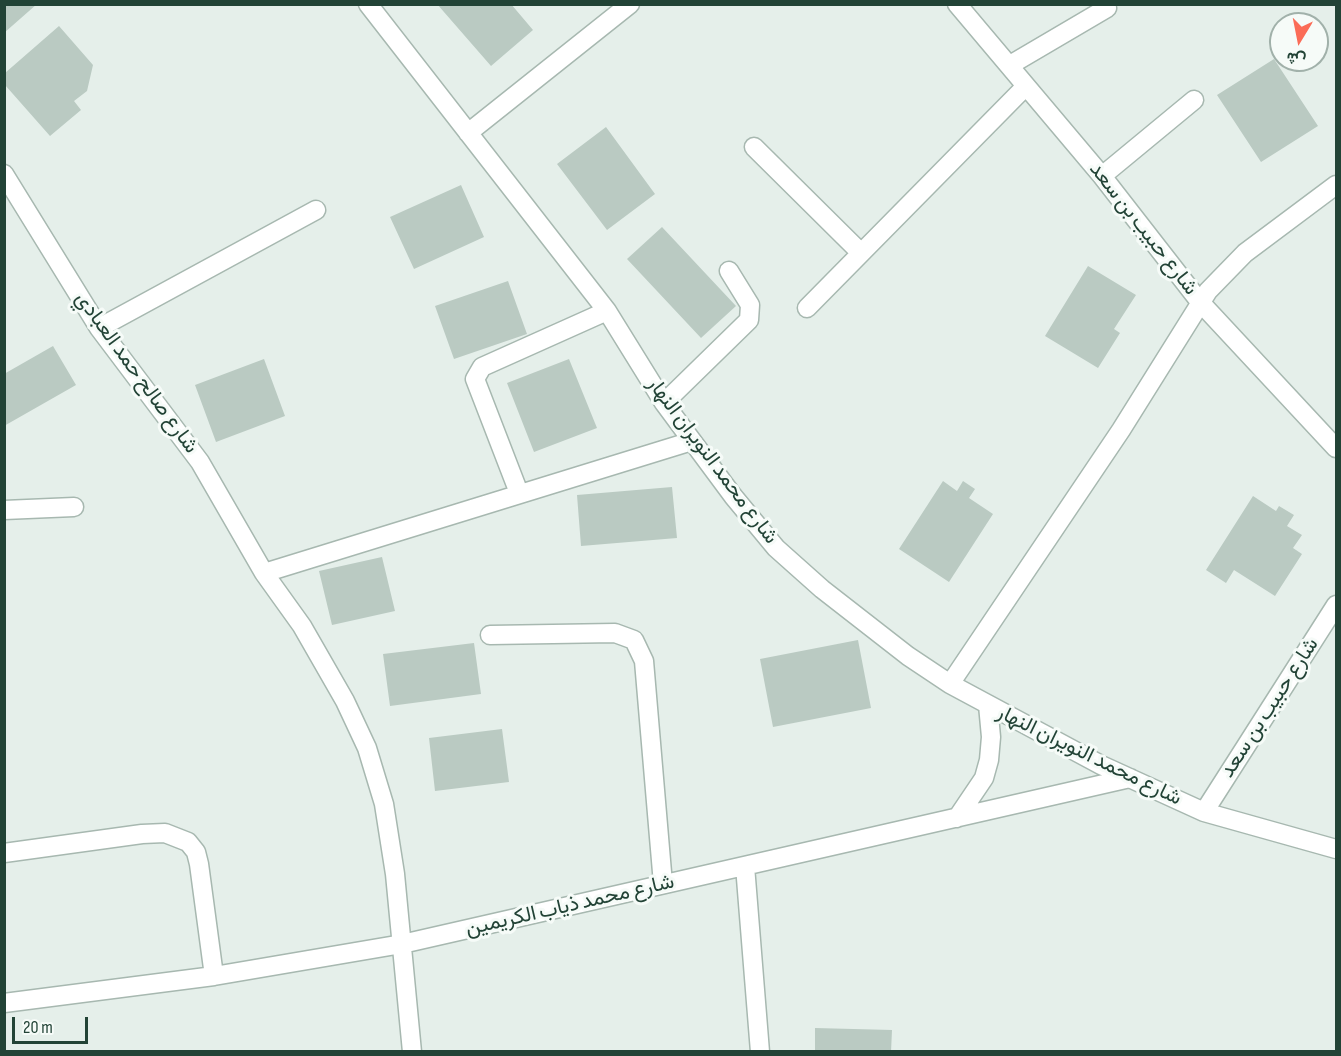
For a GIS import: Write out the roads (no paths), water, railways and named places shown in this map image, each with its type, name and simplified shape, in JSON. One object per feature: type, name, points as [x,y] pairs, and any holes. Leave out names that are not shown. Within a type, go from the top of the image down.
[{"type":"street","name":"شارع محمد النويران النهار","points":[[368,4],[606,311],[664,403],[776,548],[864,624],[950,684],[988,705],[1130,778],[1204,812],[1336,849]]},
{"type":"street","points":[[468,133],[630,4]]},
{"type":"street","name":"شارع حبيب بن سعد","points":[[957,4],[1102,176],[1200,303],[1336,448]]},
{"type":"street","points":[[1010,65],[1107,8]]},
{"type":"street","points":[[807,308],[1026,86]]},
{"type":"street","points":[[1102,176],[1194,100]]},
{"type":"street","points":[[754,147],[861,253]]},
{"type":"street","name":"شارع صالح حمد العبادي","points":[[4,174],[99,328],[200,462],[264,573],[302,626],[345,700],[367,748],[384,804],[395,874],[411,1052]]},
{"type":"street","points":[[950,684],[1122,430],[1200,303],[1226,270],[1245,253],[1336,185]]},
{"type":"street","points":[[99,328],[316,210]]},
{"type":"street","points":[[664,403],[749,320],[748,299],[729,271]]},
{"type":"street","points":[[519,493],[475,379],[482,367],[606,311]]},
{"type":"street","points":[[264,573],[692,441]]},
{"type":"street","points":[[4,510],[74,507]]},
{"type":"street","name":"شارع حبيب بن سعد","points":[[1204,812],[1336,605]]},
{"type":"street","points":[[490,635],[615,633],[634,640],[644,661],[663,884]]},
{"type":"street","points":[[957,818],[984,778],[989,760],[991,737],[988,705]]},
{"type":"street","name":"شارع محمد ذياب الكريمين","points":[[4,1003],[214,976],[402,944],[1130,778]]},
{"type":"street","points":[[4,854],[142,834],[165,833],[188,842],[196,852],[200,864],[214,976]]},
{"type":"street","points":[[745,866],[760,1052]]}]
